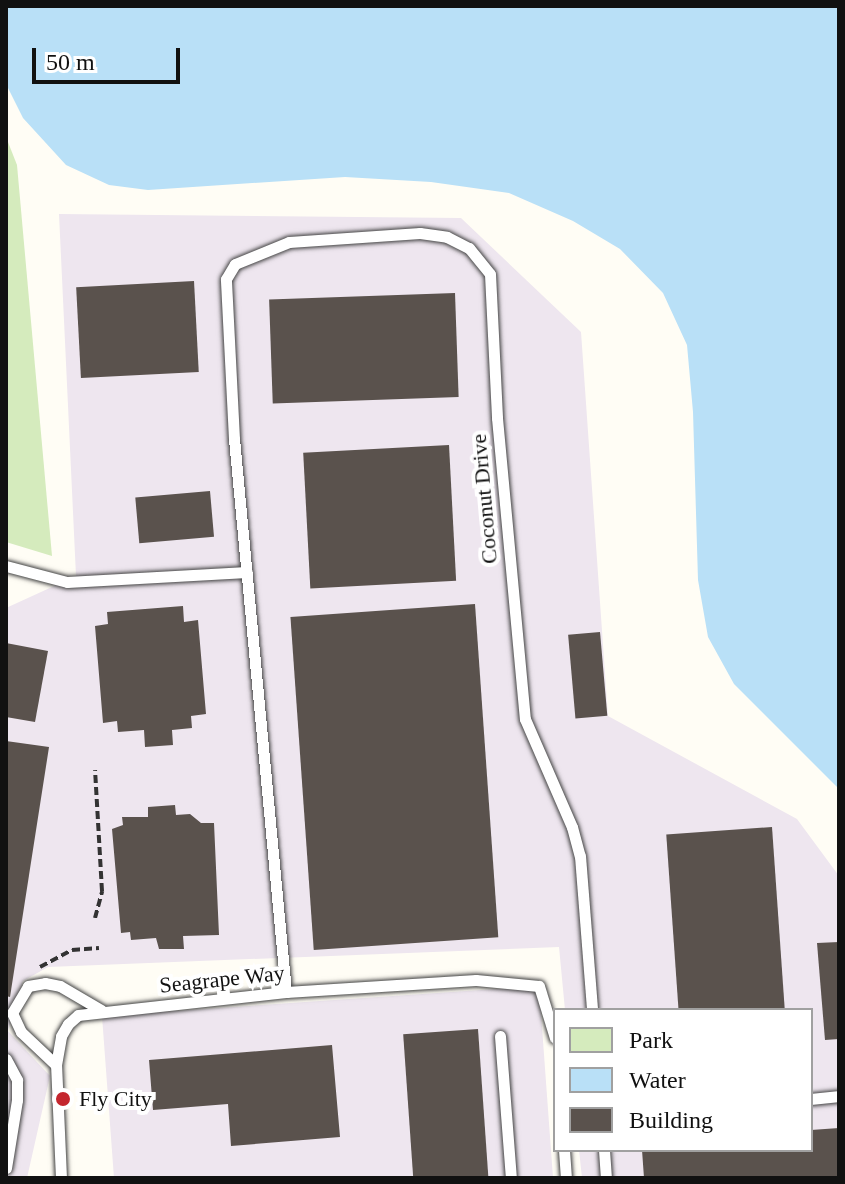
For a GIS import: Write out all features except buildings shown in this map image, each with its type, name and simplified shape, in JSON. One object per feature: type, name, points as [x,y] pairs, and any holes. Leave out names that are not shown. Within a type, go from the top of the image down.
[{"type":"lane","name":"Coconut Drive","points":[[247,572],[225,305],[226,279],[235,264],[289,242],[420,233],[447,237],[469,248],[490,274],[497,418],[525,719],[572,827],[580,856],[592,1008]]},
{"type":"lane","points":[[6,566],[67,582],[247,572],[286,992]]},
{"type":"lane","name":"Seagrape Way","points":[[61,1178],[56,1065],[61,1036],[78,1015],[286,992],[476,980],[539,986],[553,1032]]},
{"type":"lane","points":[[56,1065],[21,1032],[12,1013],[28,986],[45,983],[60,986],[101,1011]]},
{"type":"lane","points":[[500,1036],[511,1178]]},
{"type":"lane","points":[[6,1059],[17,1080],[17,1100],[6,1168]]},
{"type":"lane","points":[[813,1099],[839,1096]]},
{"type":"lane","points":[[564,1152],[566,1178]]},
{"type":"lane","points":[[604,1152],[606,1178]]},
{"type":"path","points":[[95,770],[102,891],[95,918]]},
{"type":"path","points":[[31,972],[72,950],[99,948]]},
{"type":"shaded area","points":[[59,214],[461,218],[581,332],[608,716],[797,819],[839,876],[839,1178],[582,1178],[579,1152],[813,1152],[813,1008],[565,1008],[559,947],[48,967],[23,981],[8,1031],[50,1076],[27,1178],[6,1178],[6,608],[76,576]]},
{"type":"shaded area","points":[[539,986],[553,1178],[114,1178],[102,1016]]},
{"type":"green space","points":[[6,137],[17,165],[52,556],[6,542]]},
{"type":"water","points":[[6,6],[839,6],[839,789],[734,684],[708,637],[698,580],[693,412],[687,345],[663,293],[620,249],[573,221],[509,193],[431,182],[345,177],[148,190],[109,185],[66,165],[23,118],[6,84]]},
{"type":"place","name":"Fly City","points":[[63,1099]]}]
